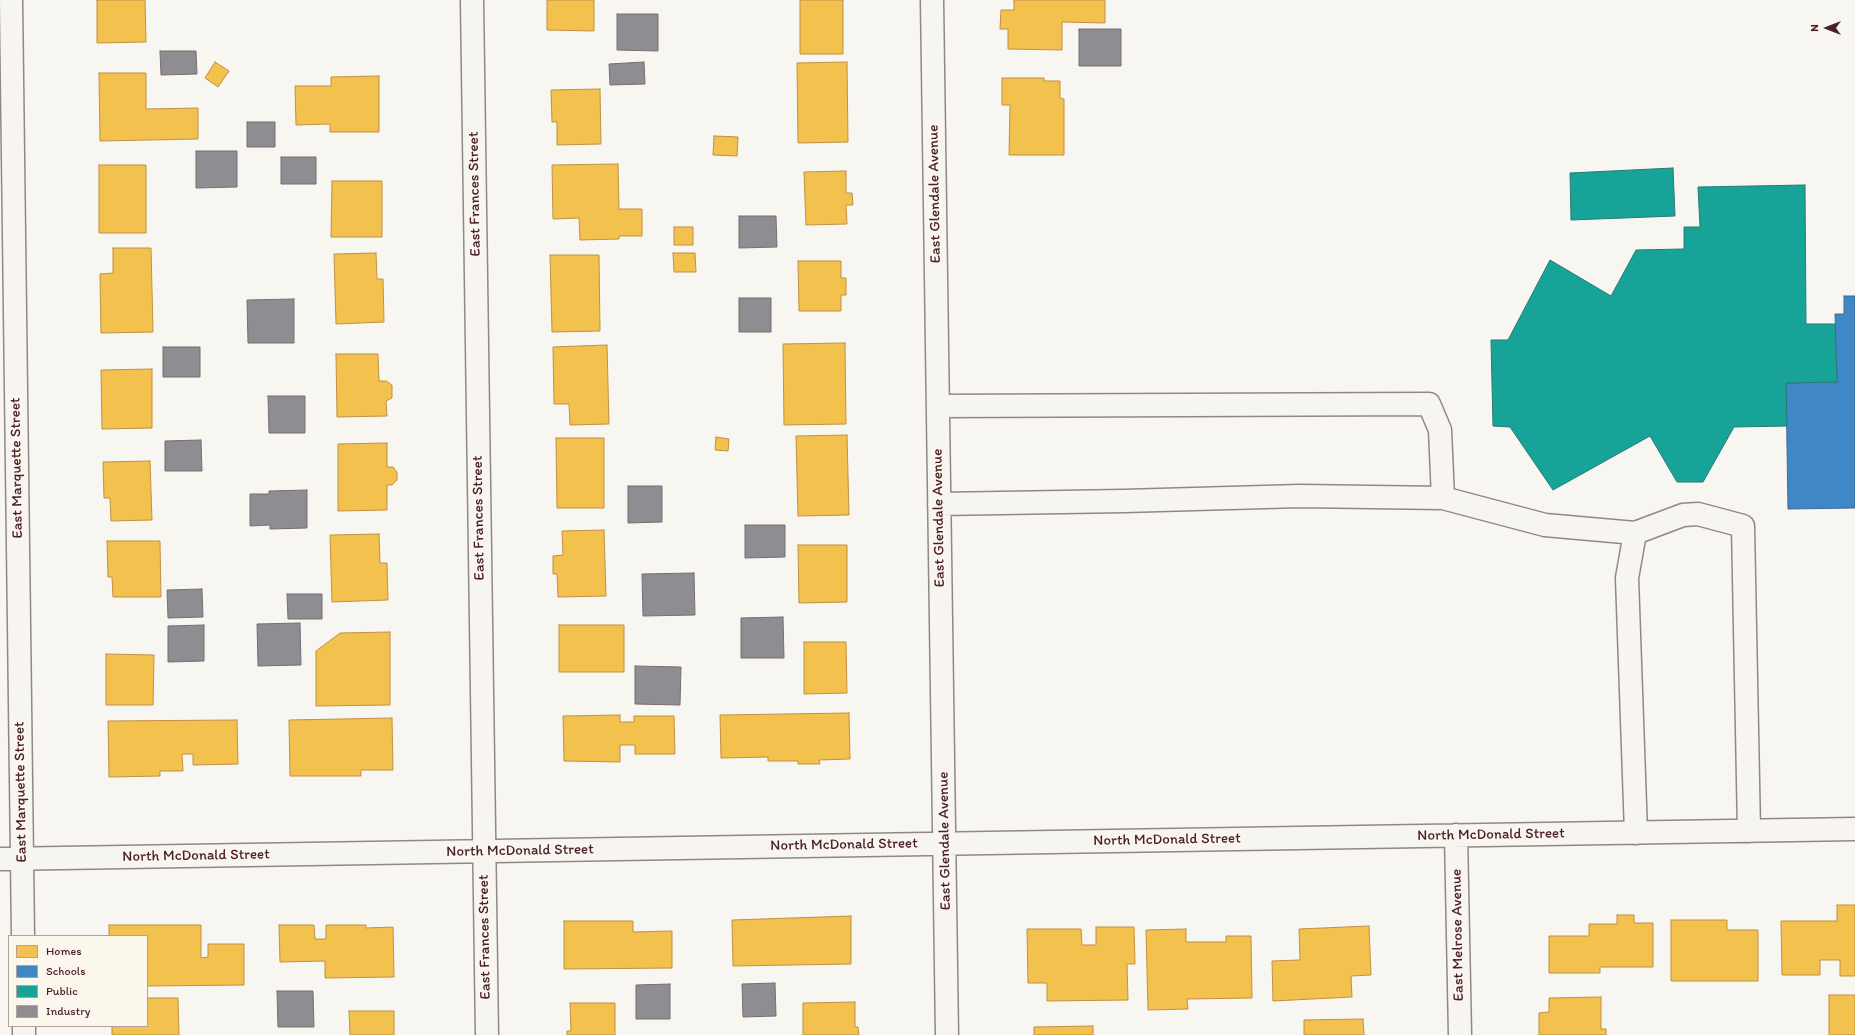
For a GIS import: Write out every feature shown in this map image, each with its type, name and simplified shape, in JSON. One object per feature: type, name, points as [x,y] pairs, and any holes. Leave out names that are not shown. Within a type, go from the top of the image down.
[{"type":"street","name":"East Marquette Street","points":[[11,0],[23,935]]},
{"type":"street","name":"East Frances Street","points":[[472,0],[487,1035]]},
{"type":"street","name":"East Glendale Avenue","points":[[932,0],[947,1035]]},
{"type":"street","points":[[938,406],[1429,404],[1440,430],[1443,498]]},
{"type":"street","points":[[939,504],[1300,496],[1443,498],[1545,525],[1635,533],[1683,515],[1698,514],[1743,526],[1749,831]]},
{"type":"street","points":[[1635,533],[1627,578],[1636,833]]},
{"type":"street","name":"North McDonald Street","points":[[0,859],[1855,829]]},
{"type":"street","name":"East Melrose Avenue","points":[[1456,836],[1460,1035]]},
{"type":"building: Homes","points":[[97,0],[145,0],[146,42],[97,43]]},
{"type":"building: Homes","points":[[547,0],[594,0],[594,31],[547,30]]},
{"type":"building: Homes","points":[[800,0],[843,0],[843,54],[800,54]]},
{"type":"building: Homes","points":[[1014,0],[1105,0],[1105,23],[1062,22],[1062,50],[1008,49],[1008,29],[1000,29],[1001,10],[1014,10]]},
{"type":"building: Homes","points":[[215,62],[229,71],[218,87],[205,78]]},
{"type":"building: Homes","points":[[847,62],[848,142],[798,143],[797,63]]},
{"type":"building: Homes","points":[[99,73],[146,73],[146,109],[198,108],[198,139],[100,141]]},
{"type":"building: Homes","points":[[379,76],[379,132],[330,132],[330,124],[296,125],[295,86],[331,86],[331,77]]},
{"type":"building: Homes","points":[[1002,78],[1044,78],[1044,81],[1060,81],[1060,98],[1064,99],[1064,155],[1009,155],[1010,105],[1002,105]]},
{"type":"building: Homes","points":[[600,89],[601,144],[557,145],[557,122],[552,122],[551,90]]},
{"type":"building: Homes","points":[[714,136],[738,137],[737,156],[713,155]]},
{"type":"building: Homes","points":[[618,164],[619,209],[642,209],[642,236],[619,236],[619,239],[580,240],[579,218],[553,219],[552,165]]},
{"type":"building: Homes","points":[[99,165],[146,165],[146,233],[99,233]]},
{"type":"building: Homes","points":[[846,171],[846,193],[852,193],[853,205],[846,205],[847,224],[806,225],[804,172]]},
{"type":"building: Homes","points":[[332,181],[382,181],[382,237],[331,237]]},
{"type":"building: Homes","points":[[674,227],[693,227],[693,245],[674,245]]},
{"type":"building: Homes","points":[[113,248],[151,248],[153,332],[101,333],[100,274],[113,273]]},
{"type":"building: Homes","points":[[376,253],[377,279],[383,279],[384,322],[336,324],[334,254]]},
{"type":"building: Homes","points":[[673,253],[695,253],[696,272],[674,272]]},
{"type":"building: Homes","points":[[550,255],[599,255],[600,331],[552,332]]},
{"type":"building: Homes","points":[[798,261],[841,261],[841,278],[846,278],[846,295],[841,295],[841,311],[799,311]]},
{"type":"building: Homes","points":[[845,343],[846,424],[784,425],[783,344]]},
{"type":"building: Homes","points":[[607,345],[609,424],[570,425],[569,404],[554,404],[553,347]]},
{"type":"building: Homes","points":[[336,354],[378,354],[379,381],[386,381],[392,385],[392,398],[386,401],[387,416],[337,417]]},
{"type":"building: Homes","points":[[152,369],[152,428],[102,429],[101,370]]},
{"type":"building: Homes","points":[[847,435],[849,515],[798,516],[796,436]]},
{"type":"building: Homes","points":[[716,437],[729,439],[728,451],[715,450]]},
{"type":"building: Homes","points":[[556,438],[604,438],[604,508],[557,508]]},
{"type":"building: Homes","points":[[387,443],[387,467],[393,467],[397,472],[397,480],[392,485],[387,485],[387,510],[338,511],[338,444]]},
{"type":"building: Homes","points":[[150,461],[152,520],[111,521],[110,498],[104,498],[103,462]]},
{"type":"building: Homes","points":[[604,530],[606,596],[558,597],[557,574],[553,574],[553,556],[563,555],[562,531]]},
{"type":"building: Homes","points":[[379,534],[380,563],[387,563],[388,600],[332,602],[330,535]]},
{"type":"building: Homes","points":[[107,541],[160,541],[161,597],[113,597],[112,577],[108,577]]},
{"type":"building: Homes","points":[[798,545],[847,545],[847,602],[799,603]]},
{"type":"building: Homes","points":[[559,625],[624,625],[624,672],[559,672]]},
{"type":"building: Homes","points":[[390,632],[390,705],[316,706],[316,651],[340,633]]},
{"type":"building: Homes","points":[[804,642],[846,642],[847,693],[804,694]]},
{"type":"building: Homes","points":[[106,654],[154,655],[153,705],[106,705]]},
{"type":"building: Homes","points":[[849,713],[850,759],[819,760],[820,764],[798,764],[798,761],[768,761],[768,757],[721,758],[720,715]]},
{"type":"building: Homes","points":[[620,715],[620,722],[634,722],[634,716],[674,716],[675,754],[635,754],[635,745],[620,745],[620,762],[564,761],[563,716]]},
{"type":"building: Homes","points":[[392,718],[393,770],[361,770],[361,776],[290,776],[289,720]]},
{"type":"building: Homes","points":[[237,720],[238,764],[193,765],[193,754],[182,754],[183,771],[160,771],[160,776],[109,777],[108,721]]},
{"type":"building: Homes","points":[[1837,905],[1855,905],[1855,976],[1840,976],[1840,960],[1820,960],[1820,975],[1782,975],[1781,921],[1837,921]]},
{"type":"building: Homes","points":[[1617,915],[1634,915],[1634,923],[1653,923],[1653,967],[1600,967],[1600,973],[1549,973],[1549,936],[1589,936],[1589,924],[1617,924]]},
{"type":"building: Homes","points":[[851,916],[851,964],[733,966],[732,920]]},
{"type":"building: Homes","points":[[1671,920],[1727,920],[1727,930],[1758,930],[1758,981],[1671,981]]},
{"type":"building: Homes","points":[[564,921],[633,921],[633,932],[672,931],[672,968],[564,969]]},
{"type":"building: Homes","points":[[109,925],[201,925],[201,958],[208,957],[208,944],[244,944],[244,985],[148,986],[148,935],[109,935]]},
{"type":"building: Homes","points":[[279,925],[314,925],[315,939],[326,939],[326,925],[366,925],[366,928],[393,927],[394,977],[325,978],[325,961],[280,962]]},
{"type":"building: Homes","points":[[1369,926],[1371,975],[1351,976],[1352,997],[1273,1001],[1272,961],[1300,960],[1299,929]]},
{"type":"building: Homes","points":[[1096,927],[1134,927],[1135,964],[1127,964],[1128,1000],[1047,1001],[1047,983],[1028,983],[1027,929],[1081,929],[1082,945],[1096,945]]},
{"type":"building: Homes","points":[[1186,929],[1186,942],[1226,942],[1226,936],[1251,936],[1252,998],[1187,999],[1188,1009],[1148,1010],[1146,930]]},
{"type":"building: Homes","points":[[1829,995],[1855,995],[1855,1035],[1829,1035]]},
{"type":"building: Homes","points":[[1601,997],[1601,1029],[1606,1029],[1606,1035],[1539,1035],[1539,1013],[1549,1012],[1549,998]]},
{"type":"building: Homes","points":[[148,998],[178,998],[179,1035],[112,1035],[112,1027],[148,1027]]},
{"type":"building: Homes","points":[[855,1002],[855,1027],[858,1027],[859,1035],[803,1035],[803,1003]]},
{"type":"building: Homes","points":[[570,1003],[615,1003],[615,1035],[567,1035],[567,1031],[571,1031]]},
{"type":"building: Homes","points":[[349,1011],[394,1011],[394,1035],[350,1035]]},
{"type":"building: Homes","points":[[1363,1019],[1364,1035],[1304,1035],[1304,1020]]},
{"type":"building: Homes","points":[[1093,1026],[1093,1035],[1034,1035],[1034,1027]]},
{"type":"building: Schools","points":[[1844,296],[1855,296],[1855,508],[1788,509],[1786,383],[1837,382],[1835,314],[1844,314]]},
{"type":"building: Public","points":[[1673,168],[1675,216],[1571,220],[1570,173]]},
{"type":"building: Public","points":[[1805,185],[1806,324],[1835,324],[1837,382],[1786,383],[1787,426],[1734,427],[1703,482],[1677,482],[1650,436],[1553,490],[1510,427],[1493,426],[1491,340],[1508,340],[1550,260],[1611,296],[1636,250],[1684,249],[1684,227],[1700,227],[1698,187]]},
{"type":"building: Industry","points":[[617,14],[658,14],[658,51],[617,50]]},
{"type":"building: Industry","points":[[1079,29],[1121,29],[1121,66],[1079,66]]},
{"type":"building: Industry","points":[[160,51],[196,51],[197,74],[161,75]]},
{"type":"building: Industry","points":[[644,62],[645,84],[610,85],[609,64]]},
{"type":"building: Industry","points":[[247,122],[275,122],[275,147],[247,147]]},
{"type":"building: Industry","points":[[196,151],[237,151],[237,187],[196,188]]},
{"type":"building: Industry","points":[[281,157],[316,157],[316,184],[281,184]]},
{"type":"building: Industry","points":[[739,216],[776,216],[777,247],[739,248]]},
{"type":"building: Industry","points":[[739,298],[771,298],[771,332],[739,332]]},
{"type":"building: Industry","points":[[294,299],[294,343],[248,343],[247,300]]},
{"type":"building: Industry","points":[[163,347],[200,347],[200,377],[163,377]]},
{"type":"building: Industry","points":[[268,396],[305,396],[305,433],[269,433]]},
{"type":"building: Industry","points":[[201,440],[202,471],[165,471],[165,441]]},
{"type":"building: Industry","points":[[628,486],[662,486],[662,522],[628,523]]},
{"type":"building: Industry","points":[[307,490],[307,528],[270,529],[270,525],[250,526],[250,494],[269,494],[269,491]]},
{"type":"building: Industry","points":[[745,525],[785,525],[785,557],[745,558]]},
{"type":"building: Industry","points":[[694,573],[695,615],[643,616],[642,574]]},
{"type":"building: Industry","points":[[202,589],[203,617],[168,618],[167,590]]},
{"type":"building: Industry","points":[[287,594],[322,594],[322,619],[288,619]]},
{"type":"building: Industry","points":[[783,617],[784,658],[741,658],[741,618]]},
{"type":"building: Industry","points":[[300,623],[301,665],[258,666],[257,624]]},
{"type":"building: Industry","points":[[204,625],[204,661],[168,662],[168,626]]},
{"type":"building: Industry","points":[[635,666],[681,667],[680,705],[635,704]]},
{"type":"building: Industry","points":[[775,983],[776,1016],[743,1017],[742,984]]},
{"type":"building: Industry","points":[[670,984],[670,1019],[636,1019],[636,985]]},
{"type":"building: Industry","points":[[277,991],[313,991],[314,1027],[278,1027]]}]
